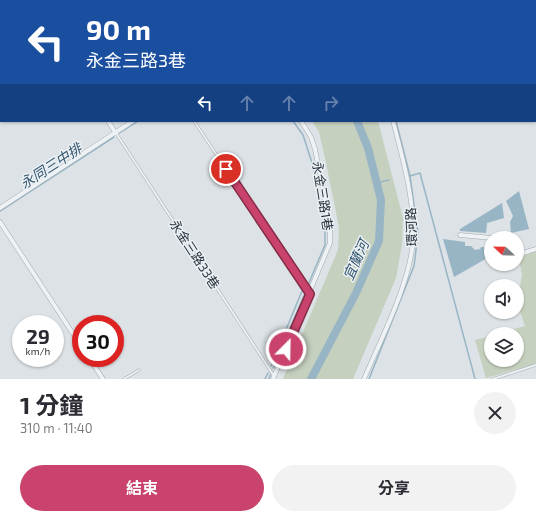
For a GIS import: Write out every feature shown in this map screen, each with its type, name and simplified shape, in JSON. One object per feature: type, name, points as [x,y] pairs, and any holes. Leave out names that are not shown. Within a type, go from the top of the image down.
[{"type":"street","points":[[109,122],[115,132]]},
{"type":"street","points":[[0,208],[131,122]]},
{"type":"street","name":"永金三路1巷","points":[[274,377],[310,294],[330,243],[330,226],[315,149],[311,137],[302,122]]},
{"type":"street","name":"環河路","points":[[364,379],[406,278],[413,241],[413,219],[408,185],[393,122]]},
{"type":"street","points":[[0,222],[72,332]]},
{"type":"street","points":[[460,235],[484,237]]},
{"type":"street","points":[[524,253],[536,249]]},
{"type":"street","points":[[95,367],[103,379]]},
{"type":"lane","points":[[195,122],[310,294]]},
{"type":"lane","name":"永金三路33巷","points":[[115,132],[274,377]]},
{"type":"lane","points":[[493,379],[536,365]]},
{"type":"lane","points":[[124,379],[139,370]]},
{"type":"green space","points":[[313,122],[378,122],[403,218],[402,244],[396,278],[353,379],[283,379],[338,250],[339,227],[319,132]]},
{"type":"green space","points":[[536,251],[536,364],[486,378],[475,340],[484,338],[484,367],[524,367],[524,327],[521,327],[525,326],[523,319],[524,319],[524,279],[521,279],[521,271],[524,271],[524,256]]},
{"type":"water","points":[[519,191],[529,229],[511,231],[510,222],[513,216],[506,201]]},
{"type":"water","points":[[502,203],[504,218],[487,223],[486,231],[484,231],[484,233],[460,231],[460,229]]},
{"type":"water","points":[[443,239],[465,242],[465,246],[471,246],[475,250],[484,247],[484,260],[454,277]]},
{"type":"waterway","name":"永同三中排","points":[[119,133],[136,122]]},
{"type":"waterway","points":[[294,122],[303,135],[312,163],[325,227],[325,245],[308,285]]},
{"type":"waterway","name":"宜蘭河","points":[[311,379],[356,293],[379,241],[381,200],[368,148],[357,122]]},
{"type":"waterway","points":[[369,379],[414,266],[418,233],[410,176],[396,122]]},
{"type":"waterway","name":"永同三中排","points":[[0,211],[114,137]]},
{"type":"waterway","points":[[410,176],[420,173],[475,379]]},
{"type":"waterway","points":[[376,183],[389,180]]},
{"type":"waterway","points":[[271,366],[302,291]]},
{"type":"waterway","points":[[273,368],[305,293]]},
{"type":"waterway","points":[[265,379],[268,373]]},
{"type":"waterway","points":[[269,379],[270,375]]},
{"type":"route","points":[[226,169],[310,294],[286,349]]}]
